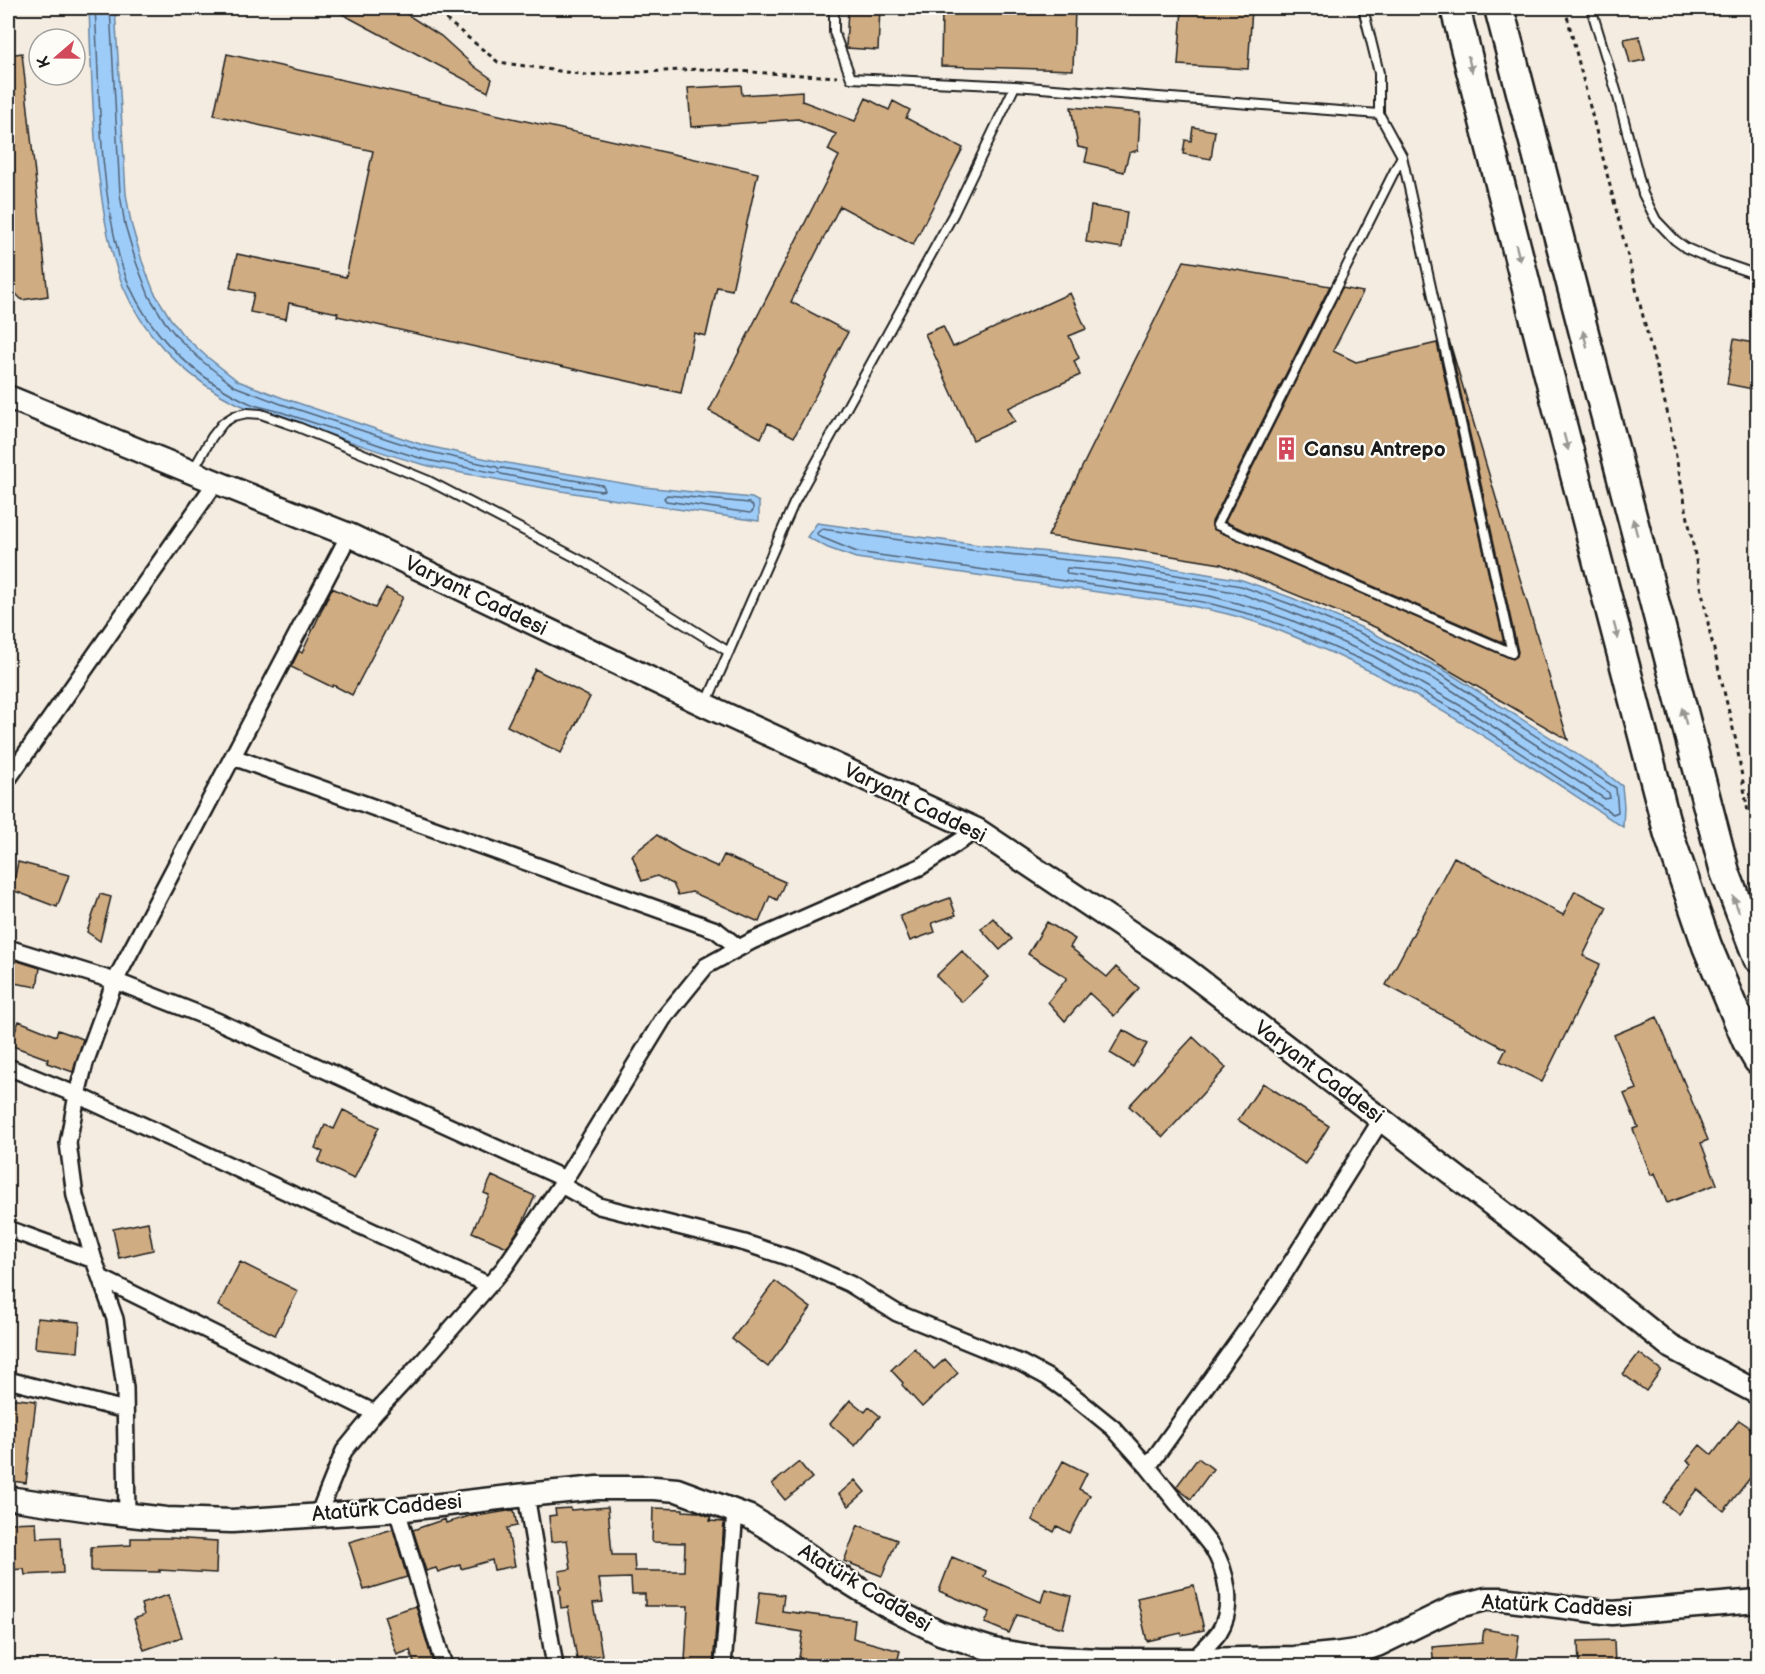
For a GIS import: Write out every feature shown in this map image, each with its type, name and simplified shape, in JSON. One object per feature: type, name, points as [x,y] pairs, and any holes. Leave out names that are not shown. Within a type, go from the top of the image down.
[{"type":"highway","points":[[1455,8],[1669,835],[1707,946],[1747,1041],[1758,1060]]},
{"type":"highway","points":[[1499,8],[1725,872],[1758,958]]},
{"type":"street","name":"Varyant Caddesi","points":[[8,397],[349,535],[705,705],[977,830],[1185,969],[1524,1228],[1671,1347],[1758,1393]]},
{"type":"street","points":[[8,779],[216,482]]},
{"type":"street","points":[[127,1515],[125,1388],[115,1319],[75,1196],[68,1143],[77,1095],[85,1063],[115,981],[349,535]]},
{"type":"street","points":[[233,757],[716,930],[739,948]]},
{"type":"street","points":[[318,1515],[344,1451],[504,1268],[563,1182],[663,1018],[706,966],[752,941],[920,867],[977,830]]},
{"type":"street","points":[[8,948],[115,981],[217,1021],[563,1182],[599,1206],[745,1243],[799,1261],[850,1284],[897,1313],[1047,1377],[1093,1410],[1125,1440],[1212,1547],[1224,1570],[1227,1595],[1223,1620],[1219,1631],[1193,1659]]},
{"type":"street","points":[[8,1067],[77,1095],[489,1285]]},
{"type":"street","points":[[1148,1467],[1269,1298],[1382,1120]]},
{"type":"street","points":[[8,1229],[94,1260]]},
{"type":"street","points":[[101,1278],[375,1413]]},
{"type":"street","points":[[8,1380],[125,1410]]},
{"type":"street","name":"Atatürk Caddesi","points":[[8,1498],[127,1515],[232,1521],[397,1510],[597,1488],[677,1490],[750,1517],[890,1608],[940,1633],[994,1650],[1036,1657],[1110,1660],[1294,1658],[1362,1650],[1395,1637],[1455,1607],[1486,1599],[1612,1612],[1758,1601]]},
{"type":"street","points":[[526,1495],[555,1666]]},
{"type":"street","points":[[397,1510],[444,1666]]},
{"type":"street","points":[[723,1666],[735,1511]]},
{"type":"lane","points":[[834,8],[834,32],[851,78],[1015,86],[1379,114]]},
{"type":"lane","points":[[1363,8],[1379,73],[1379,114],[1402,156],[1512,653],[1216,525],[1402,156]]},
{"type":"lane","points":[[1592,8],[1643,194],[1656,220],[1670,236],[1686,248],[1712,260],[1758,275]]},
{"type":"lane","points":[[705,705],[794,503],[954,213],[1015,86]]},
{"type":"lane","points":[[192,472],[212,437],[223,423],[234,416],[247,413],[261,414],[429,481],[588,564],[729,652]]},
{"type":"path","points":[[432,8],[498,62],[586,75],[700,69],[851,78]]},
{"type":"path","points":[[1565,8],[1668,415],[1710,633],[1736,741],[1748,813]]},
{"type":"water","points":[[89,8],[115,8],[126,194],[131,223],[154,292],[182,334],[238,381],[423,445],[501,462],[644,487],[752,498],[759,502],[759,521],[560,491],[431,466],[386,454],[246,407],[221,395],[191,374],[163,348],[140,319],[117,271],[103,208],[97,161]]},
{"type":"water","points":[[817,523],[979,545],[1119,559],[1242,580],[1292,598],[1365,629],[1446,671],[1603,771],[1622,786],[1623,827],[1439,709],[1363,668],[1272,628],[1221,612],[1174,603],[856,558],[828,548],[807,537]]},
{"type":"building","points":[[331,8],[397,8],[441,36],[492,79],[488,92]]},
{"type":"building","points":[[848,8],[880,8],[878,50],[846,48]]},
{"type":"building","points":[[942,8],[1075,8],[1073,70],[941,66]]},
{"type":"building","points":[[1182,8],[1252,8],[1248,69],[1178,65]]},
{"type":"building","points":[[1639,36],[1645,60],[1630,63],[1624,39]]},
{"type":"building","points":[[22,53],[48,296],[22,300],[8,286],[8,55]]},
{"type":"building","points":[[227,54],[758,173],[732,290],[717,287],[706,336],[694,333],[681,393],[337,316],[338,313],[289,303],[286,319],[250,312],[254,293],[230,288],[237,254],[346,277],[373,151],[214,115]]},
{"type":"building","points":[[741,85],[742,95],[802,91],[802,101],[855,121],[866,98],[889,110],[893,101],[910,110],[906,118],[963,148],[913,245],[840,206],[791,302],[848,332],[794,437],[768,423],[761,438],[709,411],[839,156],[828,150],[836,134],[798,119],[691,127],[688,88]]},
{"type":"building","points":[[1071,107],[1140,113],[1138,150],[1129,153],[1124,172],[1085,162],[1088,149],[1078,147]]},
{"type":"building","points":[[1193,127],[1215,131],[1211,159],[1183,154],[1185,140],[1191,141]]},
{"type":"building","points":[[1091,206],[1127,212],[1122,248],[1086,242]]},
{"type":"building","points":[[1184,261],[1330,286],[1212,522],[1213,529],[1513,659],[1518,652],[1449,340],[1568,740],[1377,628],[1221,564],[1048,536]]},
{"type":"building","points":[[1342,288],[1363,292],[1333,351],[1356,362],[1437,343],[1504,643],[1225,522]]},
{"type":"building","points":[[1070,293],[1086,329],[1069,336],[1079,358],[1074,361],[1080,375],[1008,408],[1015,421],[973,440],[925,334],[943,326],[953,347]]},
{"type":"building","points":[[1734,339],[1758,344],[1758,390],[1727,384]]},
{"type":"building","points":[[332,588],[375,608],[386,588],[403,597],[352,695],[291,667],[299,651],[302,653]]},
{"type":"building","points":[[535,669],[590,697],[561,753],[507,726]]},
{"type":"building","points":[[657,835],[680,850],[718,867],[724,855],[785,882],[777,900],[770,896],[759,922],[692,892],[678,895],[673,884],[657,876],[642,881],[632,855]]},
{"type":"building","points":[[1454,857],[1563,915],[1575,891],[1607,907],[1583,956],[1600,964],[1542,1082],[1500,1061],[1506,1049],[1386,985]]},
{"type":"building","points":[[18,862],[69,875],[57,907],[12,890]]},
{"type":"building","points":[[100,894],[111,897],[100,941],[87,932]]},
{"type":"building","points":[[950,898],[956,915],[932,923],[935,932],[910,941],[900,916]]},
{"type":"building","points":[[993,918],[1012,939],[1000,950],[981,929]]},
{"type":"building","points":[[1047,922],[1075,939],[1070,947],[1107,977],[1116,967],[1139,988],[1114,1016],[1089,993],[1065,1021],[1048,1002],[1067,978],[1028,954]]},
{"type":"building","points":[[962,951],[988,977],[962,1002],[936,976]]},
{"type":"building","points":[[8,958],[40,968],[37,987],[8,982]]},
{"type":"building","points":[[1657,1017],[1708,1140],[1701,1143],[1717,1184],[1667,1203],[1655,1173],[1651,1175],[1633,1129],[1638,1127],[1624,1094],[1637,1089],[1614,1035]]},
{"type":"building","points":[[19,1021],[56,1036],[58,1030],[83,1039],[73,1072],[47,1063],[48,1059],[10,1045]]},
{"type":"building","points":[[1123,1030],[1147,1044],[1133,1067],[1110,1053]]},
{"type":"building","points":[[1193,1037],[1226,1068],[1163,1137],[1129,1106]]},
{"type":"building","points":[[1263,1083],[1329,1126],[1305,1164],[1238,1120]]},
{"type":"building","points":[[343,1110],[379,1127],[354,1179],[318,1162],[323,1152],[315,1148],[325,1125],[334,1129]]},
{"type":"building","points":[[492,1176],[535,1196],[522,1224],[507,1247],[472,1232],[489,1195],[484,1193]]},
{"type":"building","points":[[148,1222],[153,1250],[119,1258],[113,1229]]},
{"type":"building","points":[[240,1262],[298,1291],[275,1335],[218,1306]]},
{"type":"building","points":[[775,1281],[811,1308],[768,1367],[732,1339]]},
{"type":"building","points":[[37,1318],[80,1322],[78,1352],[35,1348]]},
{"type":"building","points":[[914,1348],[934,1369],[945,1359],[958,1373],[922,1407],[891,1370]]},
{"type":"building","points":[[1639,1353],[1661,1370],[1646,1391],[1623,1374]]},
{"type":"building","points":[[8,1398],[36,1401],[26,1483],[12,1481],[13,1469],[8,1468]]},
{"type":"building","points":[[850,1400],[865,1412],[869,1407],[880,1416],[855,1446],[830,1424]]},
{"type":"building","points":[[1739,1420],[1758,1433],[1758,1468],[1724,1511],[1697,1489],[1678,1514],[1663,1502],[1691,1464],[1687,1461],[1700,1445],[1712,1455]]},
{"type":"building","points":[[1198,1458],[1213,1469],[1191,1499],[1176,1487]]},
{"type":"building","points":[[1063,1461],[1087,1473],[1079,1489],[1090,1495],[1070,1533],[1057,1526],[1054,1532],[1032,1520]]},
{"type":"building","points":[[799,1462],[812,1478],[785,1500],[772,1484]]},
{"type":"building","points":[[855,1480],[865,1492],[849,1506],[839,1494]]},
{"type":"building","points":[[608,1507],[612,1555],[634,1555],[635,1571],[684,1571],[685,1543],[652,1542],[653,1508],[683,1509],[683,1511],[698,1512],[711,1517],[710,1521],[724,1522],[713,1666],[692,1666],[692,1662],[685,1662],[688,1606],[645,1606],[645,1594],[632,1594],[631,1578],[599,1579],[603,1602],[593,1603],[602,1655],[577,1659],[568,1607],[561,1608],[559,1590],[561,1589],[559,1571],[571,1569],[567,1540],[551,1542],[549,1516],[556,1515],[555,1509]]},
{"type":"building","points":[[514,1510],[517,1526],[507,1528],[515,1566],[494,1570],[492,1560],[461,1569],[460,1565],[438,1572],[436,1568],[426,1571],[413,1530],[445,1519],[446,1523],[476,1514],[477,1516]]},
{"type":"building","points":[[36,1522],[37,1538],[61,1537],[63,1573],[25,1575],[24,1569],[8,1570],[8,1523]]},
{"type":"building","points":[[858,1525],[897,1540],[882,1576],[844,1561]]},
{"type":"building","points":[[393,1529],[407,1577],[364,1590],[349,1542]]},
{"type":"building","points":[[131,1538],[217,1541],[216,1573],[159,1570],[160,1572],[91,1571],[91,1547],[131,1545]]},
{"type":"building","points":[[952,1557],[986,1571],[984,1577],[1041,1602],[1045,1589],[1071,1596],[1063,1628],[1017,1615],[1009,1633],[985,1623],[990,1612],[939,1591]]},
{"type":"building","points":[[1194,1585],[1204,1630],[1147,1641],[1137,1598]]},
{"type":"building","points":[[760,1592],[784,1595],[782,1611],[855,1620],[853,1638],[900,1651],[896,1666],[823,1666],[823,1662],[799,1658],[803,1632],[756,1625]]},
{"type":"building","points":[[168,1595],[182,1637],[144,1650],[134,1619],[144,1615],[141,1604]]},
{"type":"building","points":[[416,1606],[434,1666],[415,1666],[410,1650],[397,1655],[384,1616]]},
{"type":"building","points":[[1484,1629],[1519,1635],[1515,1666],[1471,1664],[1471,1666],[1434,1666],[1432,1647],[1482,1643]]},
{"type":"building","points":[[1614,1640],[1615,1666],[1579,1666],[1578,1641]]},
{"type":"place","name":"Cansu Antrepo","points":[[1286,449]]}]
